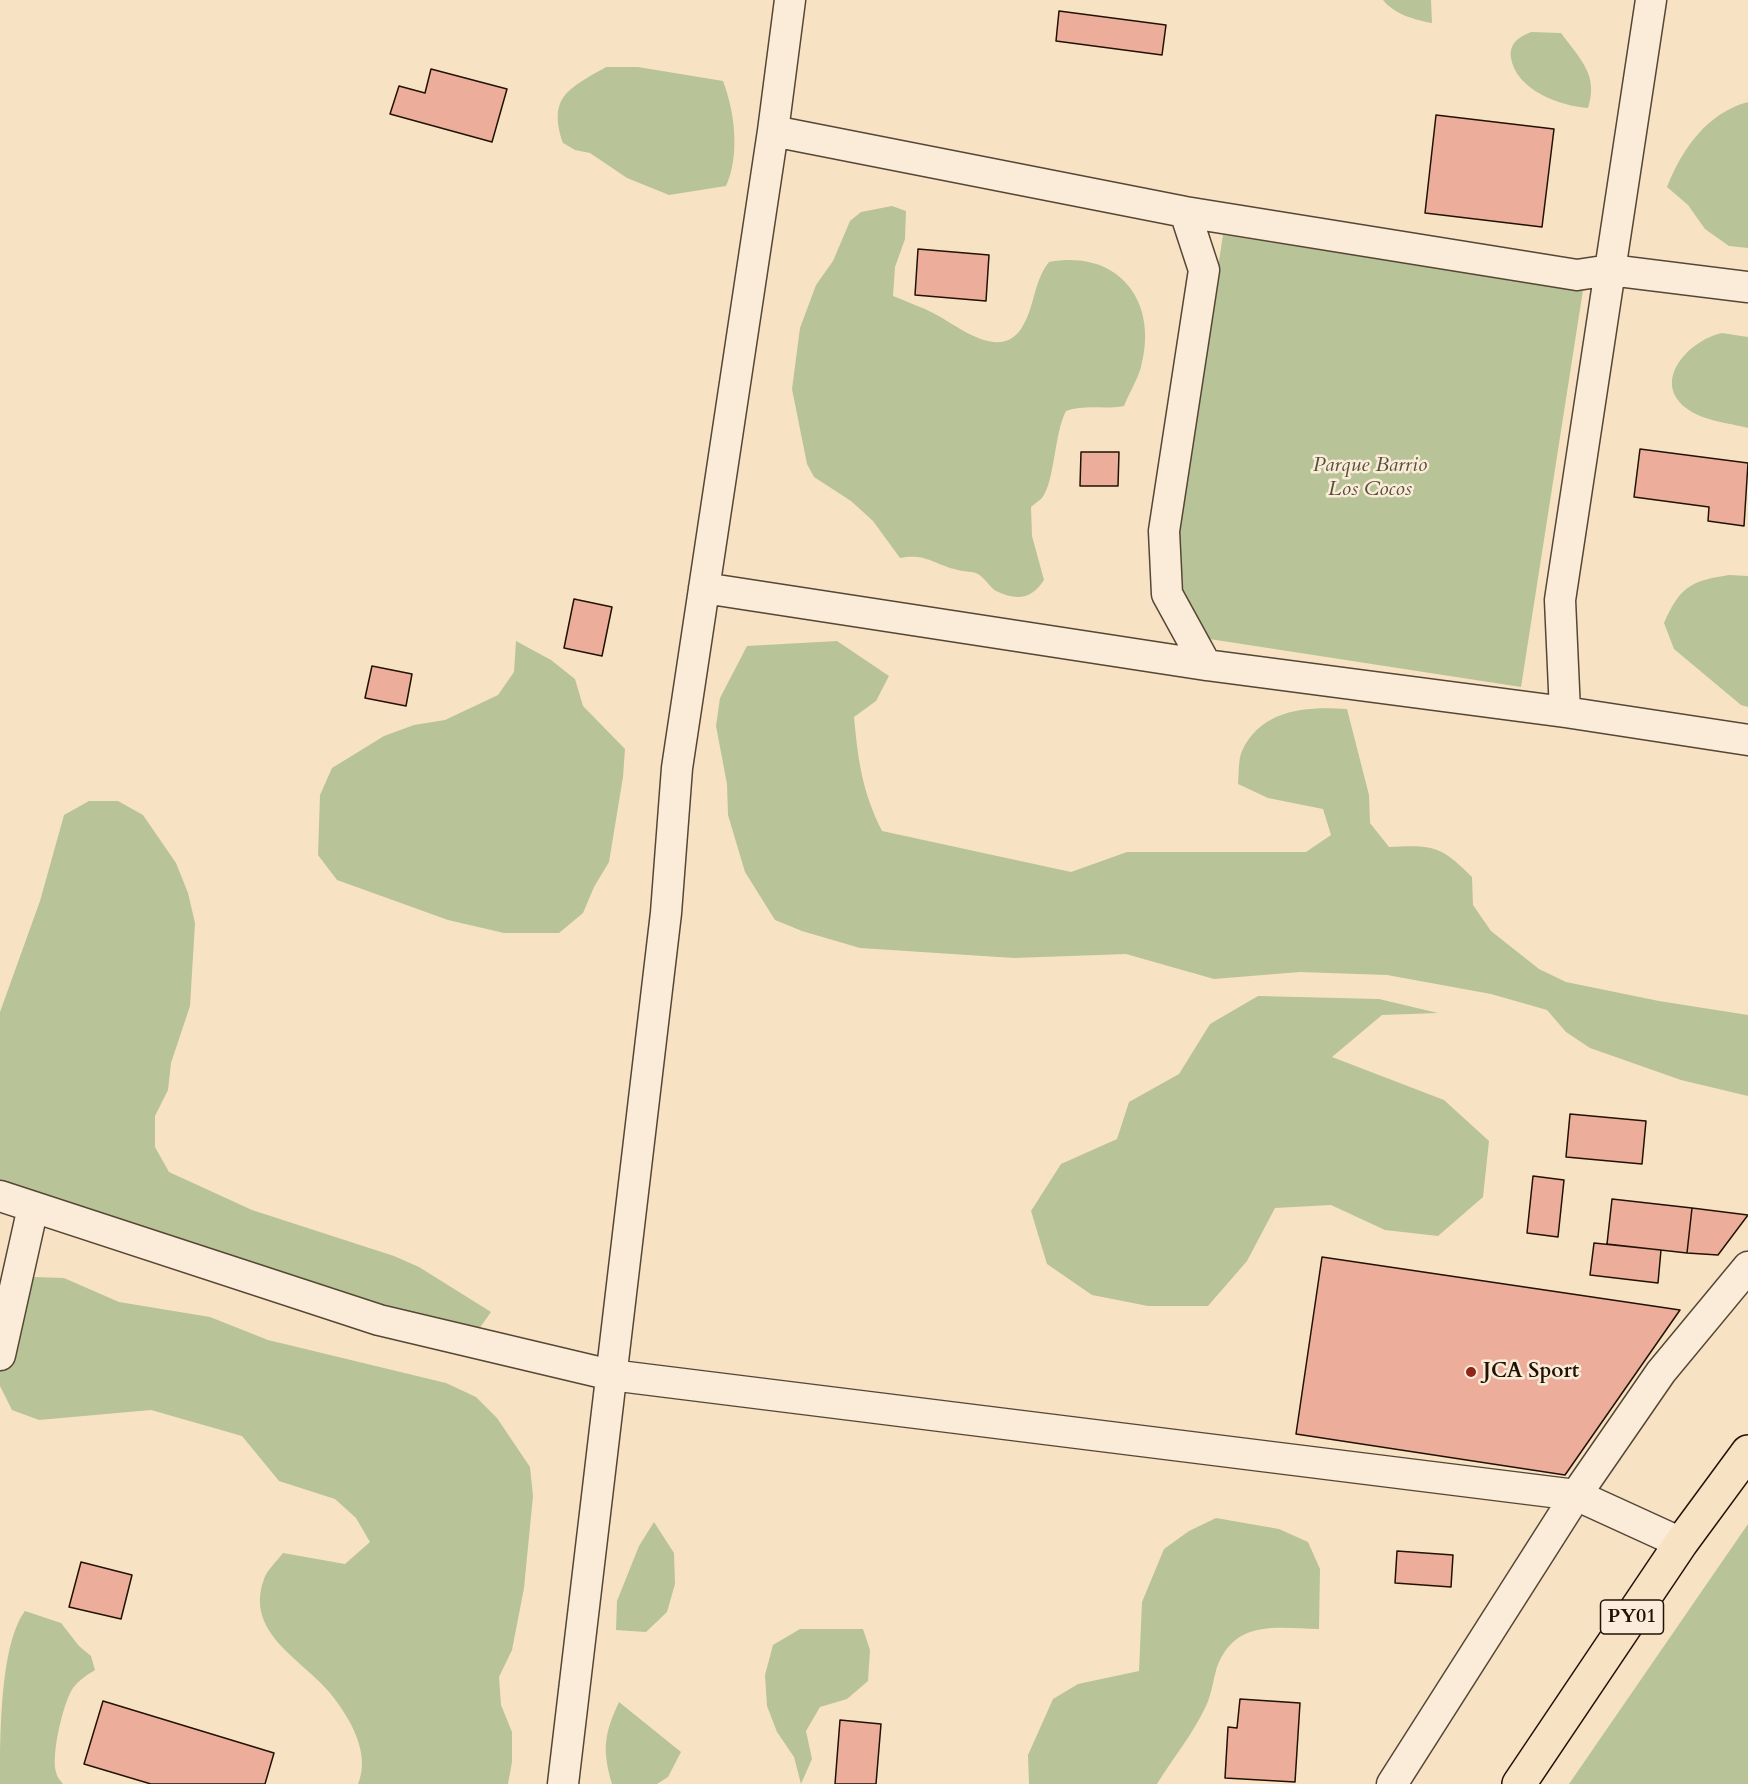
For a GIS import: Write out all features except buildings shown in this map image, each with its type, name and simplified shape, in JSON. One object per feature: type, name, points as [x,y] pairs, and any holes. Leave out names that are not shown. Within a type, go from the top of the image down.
[{"type":"highway","name":"PY01","points":[[1519,1784],[1681,1544],[1748,1452]]},
{"type":"street","points":[[563,1784],[666,913],[677,768],[773,131],[790,0]]},
{"type":"street","points":[[1565,712],[1560,600],[1651,0]]},
{"type":"street","points":[[773,131],[1185,212],[1577,275],[1610,270],[1748,287]]},
{"type":"street","points":[[1185,212],[1204,270],[1164,531],[1167,594],[1206,665]]},
{"type":"street","points":[[704,588],[1206,665],[1565,712],[1748,740]]},
{"type":"street","points":[[0,1196],[379,1320],[611,1375],[1576,1495],[1681,1544]]},
{"type":"street","points":[[0,1355],[33,1207]]},
{"type":"street","points":[[1392,1784],[1576,1495],[1661,1372],[1748,1267]]},
{"type":"green space","points":[[1383,0],[1431,0],[1432,23],[1399,13]]},
{"type":"green space","points":[[1531,32],[1561,33],[1575,51],[1589,77],[1591,96],[1588,108],[1553,100],[1521,79],[1511,58],[1512,48],[1519,38]]},
{"type":"green space","points":[[606,67],[638,67],[723,81],[733,120],[734,134],[733,161],[726,186],[669,195],[627,178],[590,153],[575,150],[563,143],[558,114],[565,95],[582,81]]},
{"type":"green space","points":[[1748,102],[1748,248],[1729,246],[1705,229],[1688,205],[1667,187],[1680,159],[1698,134],[1720,115]]},
{"type":"green space","points":[[892,206],[906,211],[905,239],[895,267],[893,296],[930,311],[978,338],[1002,342],[1012,338],[1021,329],[1026,321],[1040,278],[1049,262],[1074,260],[1095,264],[1114,272],[1128,285],[1138,302],[1144,321],[1145,343],[1141,367],[1124,406],[1073,409],[1066,411],[1062,421],[1050,480],[1042,498],[1031,507],[1032,536],[1044,580],[1029,594],[1011,596],[996,591],[976,573],[960,571],[924,558],[900,558],[873,521],[851,501],[814,477],[807,464],[792,389],[800,328],[816,285],[833,261],[850,221],[861,212]]},
{"type":"green space","name":"Parque Barrio Los Cocos","points":[[1223,235],[1583,290],[1521,687],[1203,638],[1172,563]]},
{"type":"green space","points":[[1722,333],[1748,337],[1748,428],[1708,419],[1693,412],[1676,397],[1672,386],[1673,374],[1678,363],[1687,353],[1710,337]]},
{"type":"green space","points":[[1729,575],[1748,576],[1748,707],[1741,705],[1674,649],[1664,623],[1675,601],[1688,588],[1705,580]]},
{"type":"green space","points":[[516,641],[551,660],[575,679],[583,706],[625,749],[623,777],[609,862],[594,887],[583,913],[559,933],[504,933],[448,920],[337,880],[318,855],[320,795],[332,768],[384,736],[414,725],[445,720],[498,695],[514,672]]},
{"type":"green space","points":[[837,641],[889,676],[876,701],[854,717],[862,775],[882,831],[1071,872],[1127,852],[1306,852],[1331,835],[1323,809],[1268,798],[1238,784],[1242,751],[1250,737],[1273,718],[1316,708],[1347,709],[1369,795],[1370,823],[1389,847],[1426,847],[1435,849],[1452,859],[1472,877],[1473,905],[1491,931],[1539,969],[1566,982],[1659,1001],[1748,1015],[1748,1096],[1681,1080],[1590,1048],[1566,1032],[1547,1010],[1491,994],[1387,975],[1300,972],[1214,979],[1126,954],[1014,958],[860,948],[802,931],[775,920],[745,872],[728,815],[727,784],[716,726],[720,698],[747,646]]},
{"type":"green space","points":[[89,801],[118,801],[143,815],[176,863],[188,893],[195,923],[190,1006],[171,1063],[168,1090],[155,1116],[155,1147],[169,1172],[252,1210],[394,1256],[419,1267],[491,1312],[474,1336],[116,1237],[26,1223],[0,1212],[0,1012],[40,901],[64,815]]},
{"type":"green space","points":[[1258,996],[1379,999],[1438,1013],[1382,1015],[1332,1057],[1444,1100],[1489,1141],[1483,1197],[1438,1236],[1385,1230],[1331,1205],[1275,1208],[1247,1261],[1208,1306],[1148,1306],[1092,1295],[1047,1264],[1031,1211],[1061,1164],[1117,1139],[1129,1102],[1179,1074],[1210,1024]]},
{"type":"green space","points":[[34,1277],[64,1278],[119,1302],[210,1317],[268,1340],[446,1383],[476,1397],[497,1418],[530,1467],[533,1496],[524,1588],[512,1650],[499,1677],[501,1705],[512,1732],[512,1762],[508,1784],[358,1784],[362,1760],[360,1748],[345,1713],[330,1693],[279,1644],[262,1615],[260,1598],[265,1576],[283,1553],[345,1564],[370,1542],[356,1518],[335,1499],[279,1481],[242,1436],[151,1410],[39,1420],[12,1410],[0,1386],[0,1316]]},
{"type":"green space","points":[[1216,1518],[1279,1529],[1308,1542],[1320,1569],[1319,1629],[1259,1630],[1235,1641],[1225,1652],[1217,1667],[1210,1696],[1201,1716],[1157,1784],[1029,1784],[1028,1755],[1053,1699],[1078,1684],[1139,1671],[1142,1602],[1164,1549],[1189,1531]]},
{"type":"green space","points":[[654,1522],[674,1553],[675,1584],[667,1612],[646,1632],[616,1630],[617,1601],[639,1546]]},
{"type":"green space","points":[[1748,1524],[1748,1784],[1569,1784]]},
{"type":"green space","points":[[25,1611],[61,1623],[79,1646],[91,1656],[95,1670],[73,1688],[62,1717],[55,1764],[57,1775],[63,1784],[0,1784],[1,1717],[6,1668],[17,1626]]},
{"type":"green space","points":[[800,1629],[863,1629],[870,1650],[868,1681],[847,1699],[820,1707],[806,1731],[812,1759],[801,1784],[794,1757],[777,1732],[767,1706],[765,1675],[773,1645]]},
{"type":"green space","points":[[619,1702],[681,1752],[668,1777],[657,1784],[612,1784],[606,1742]]},
{"type":"place","name":"JCA Sport","points":[[1471,1372]]}]
